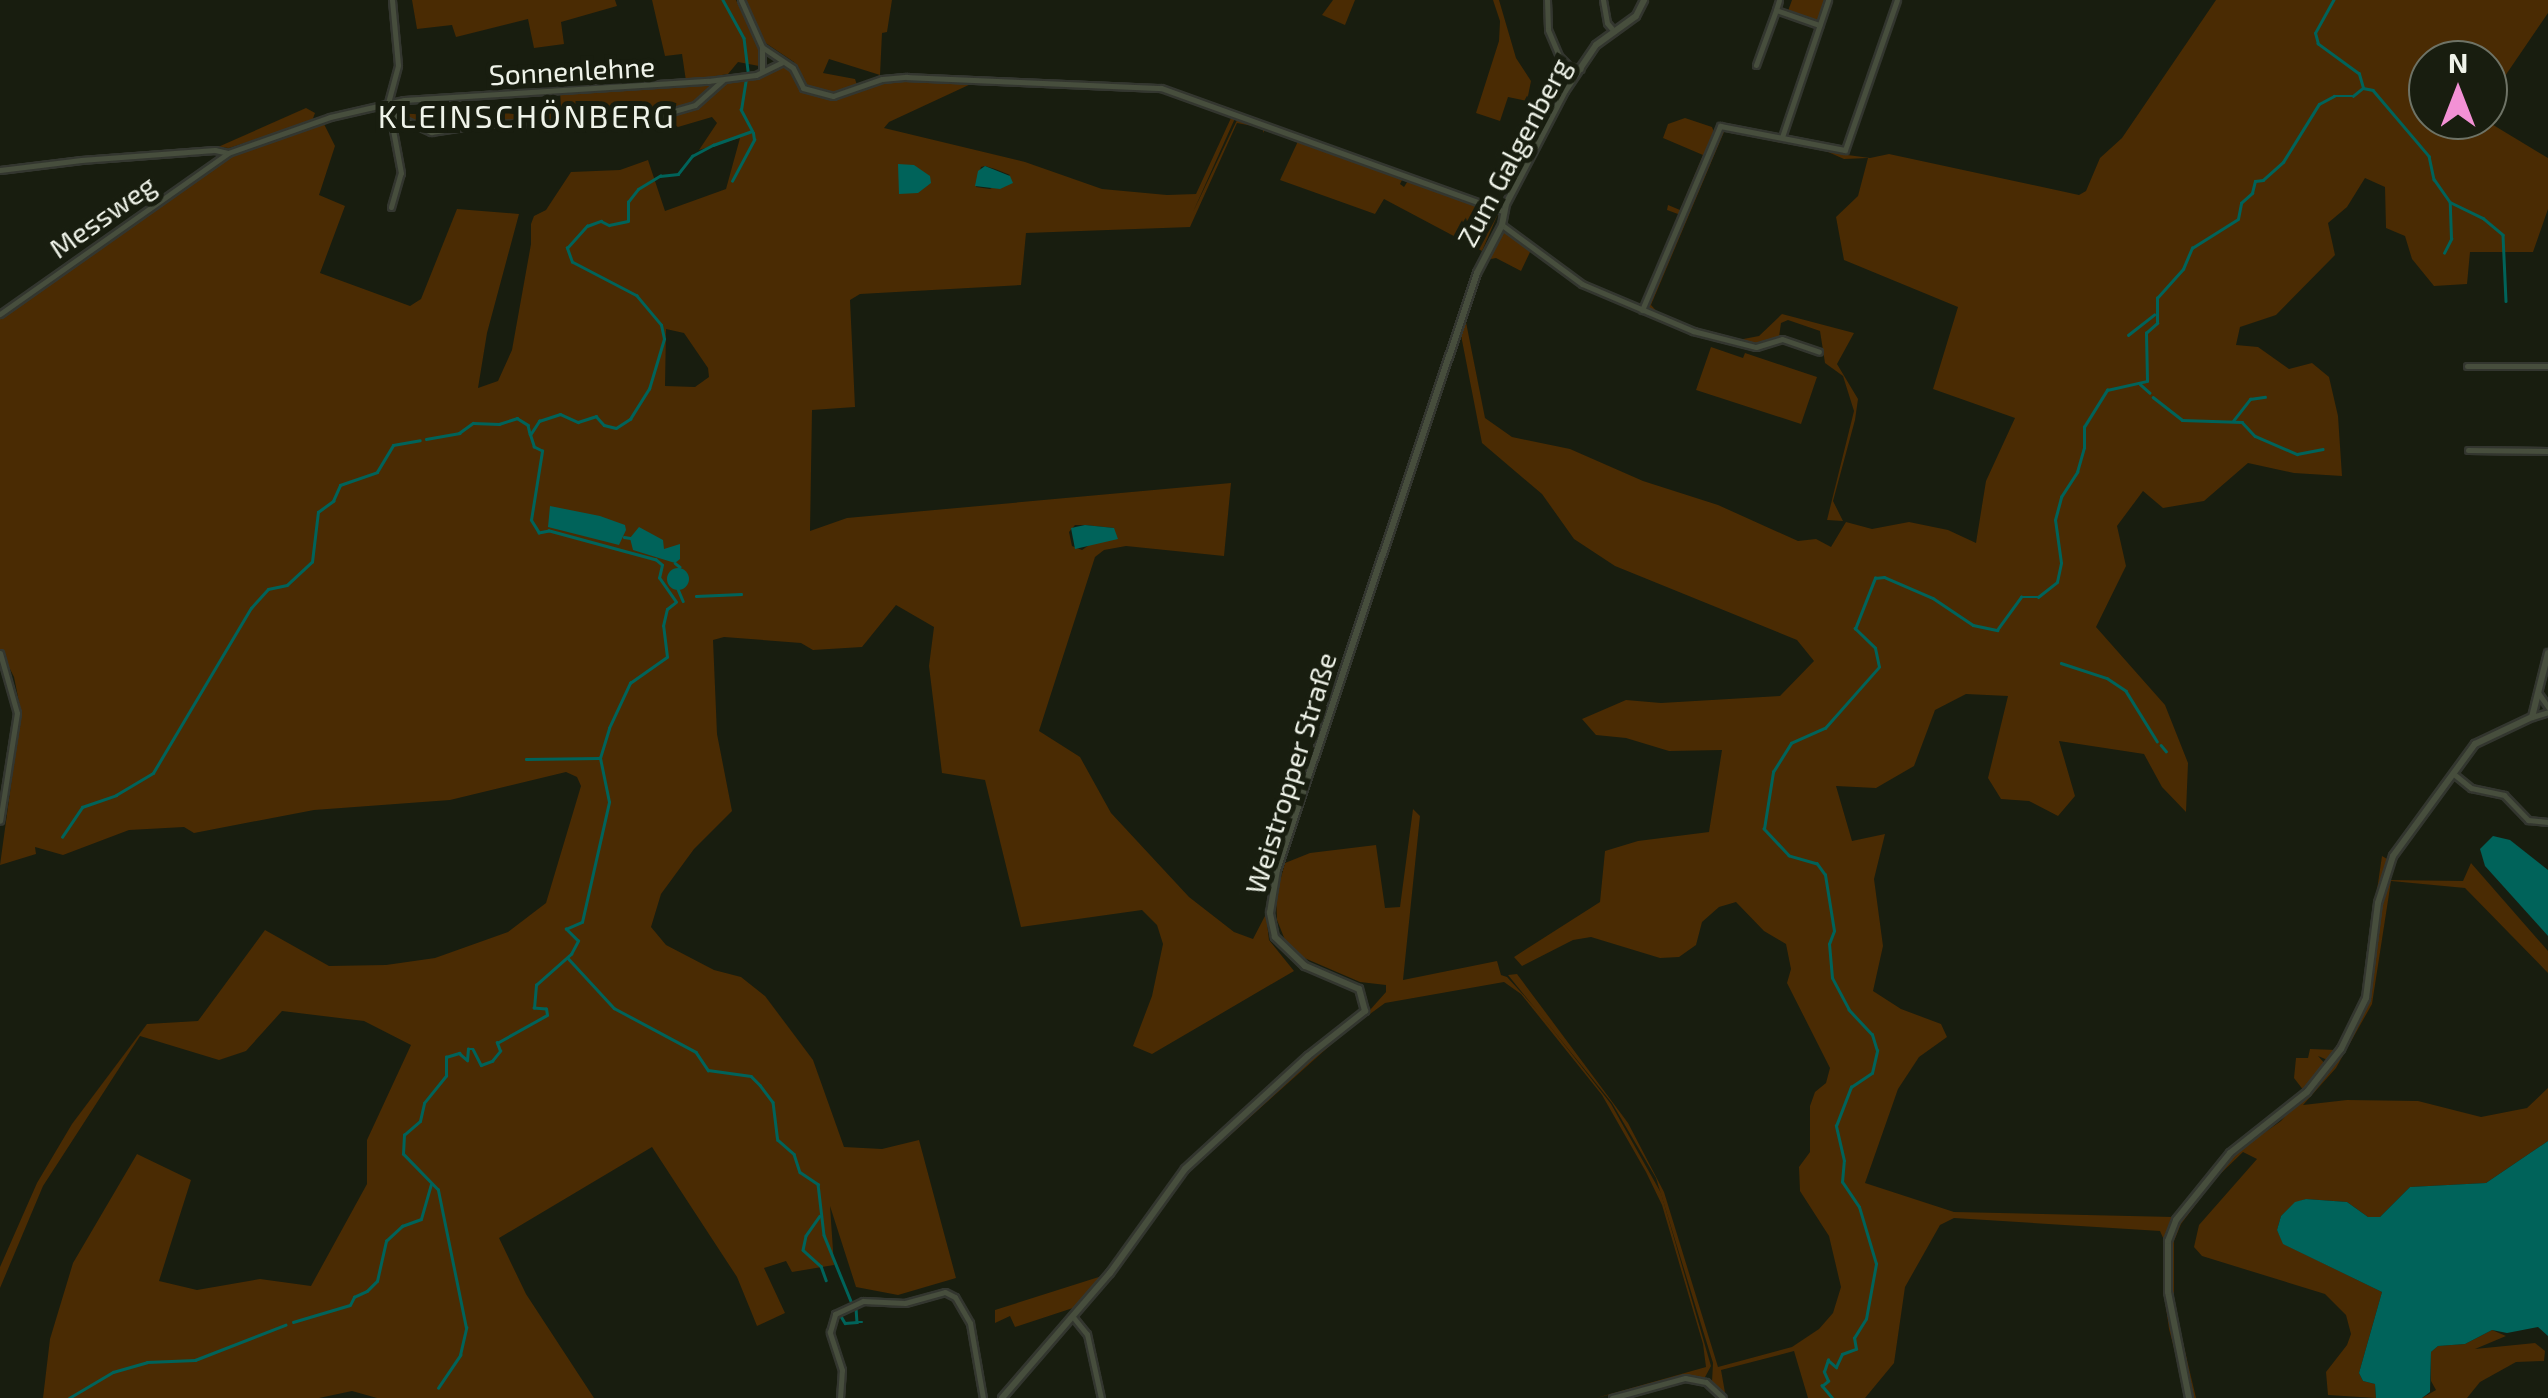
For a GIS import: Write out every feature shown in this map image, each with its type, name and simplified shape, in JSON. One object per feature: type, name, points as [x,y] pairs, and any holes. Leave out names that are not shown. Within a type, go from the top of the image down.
[{"type":"street","points":[[392,0],[396,82],[404,100]]},
{"type":"street","points":[[740,0],[762,47],[780,63],[793,68],[809,92],[833,96],[892,77],[1128,84],[1194,96],[1503,212]]},
{"type":"street","points":[[1548,0],[1548,30],[1574,78]]},
{"type":"street","points":[[1604,0],[1606,17],[1614,31],[1636,16],[1644,0]]},
{"type":"street","points":[[1756,65],[1780,0]]},
{"type":"street","points":[[1782,137],[1828,0]]},
{"type":"street","points":[[1642,310],[1720,126],[1845,150],[1897,0]]},
{"type":"street","points":[[1776,10],[1819,25]]},
{"type":"street","name":"Zum Galgenberg","points":[[1473,282],[1502,225],[1503,212],[1574,78],[1596,44],[1614,31]]},
{"type":"street","points":[[759,73],[762,47]]},
{"type":"street","name":"Sonnenlehne","points":[[228,153],[330,116],[388,102],[724,79],[759,73],[780,63]]},
{"type":"street","points":[[1569,66],[1581,69]]},
{"type":"street","points":[[374,106],[432,132],[483,124],[636,122],[695,104],[724,79]]},
{"type":"street","points":[[390,206],[401,173],[388,102],[396,82]]},
{"type":"street","points":[[0,170],[138,156],[228,153]]},
{"type":"street","name":"Messweg","points":[[0,314],[228,153]]},
{"type":"street","points":[[1502,225],[1561,272],[1642,310],[1732,344],[1756,347],[1782,339],[1819,352]]},
{"type":"street","name":"Weistropper Straße","points":[[1002,1398],[1072,1317],[1186,1169],[1308,1056],[1365,1012],[1366,1001],[1358,988],[1305,966],[1280,944],[1273,930],[1271,901],[1284,848],[1473,282]]},
{"type":"street","points":[[2467,366],[2548,366]]},
{"type":"street","points":[[2468,450],[2548,451]]},
{"type":"street","points":[[2532,717],[2548,653]]},
{"type":"street","points":[[0,654],[16,713],[0,821]]},
{"type":"street","points":[[2189,1398],[2170,1315],[2170,1232],[2186,1204],[2230,1153],[2293,1105],[2341,1049],[2366,998],[2378,903],[2389,865],[2481,739],[2510,731],[2548,709],[2540,694]]},
{"type":"street","points":[[2455,775],[2470,788],[2504,795],[2528,820],[2548,822]]},
{"type":"street","points":[[840,1398],[842,1370],[830,1332],[835,1314],[872,1299],[897,1303],[944,1292],[955,1296],[976,1344],[975,1373],[983,1398]]},
{"type":"street","points":[[1072,1317],[1088,1334],[1101,1398]]},
{"type":"street","points":[[1612,1398],[1679,1379],[1706,1382],[1723,1398]]},
{"type":"shaded area","points":[[412,0],[615,0],[617,6],[561,22],[564,44],[534,48],[528,19],[456,37],[452,25],[417,29]]},
{"type":"shaded area","points":[[652,0],[736,0],[759,49],[759,66],[738,62],[728,74],[686,81],[682,54],[665,56]]},
{"type":"shaded area","points":[[743,0],[892,0],[887,32],[882,33],[880,75],[829,59],[823,73],[855,79],[857,85],[835,94],[805,84],[794,62],[764,42]]},
{"type":"shaded area","points":[[1333,0],[1355,0],[1345,25],[1322,15]]},
{"type":"shaded area","points":[[1493,0],[1499,0],[1516,58],[1531,81],[1527,101],[1508,97],[1500,121],[1476,113],[1499,41],[1500,21]]},
{"type":"shaded area","points":[[1792,0],[1826,0],[1819,21],[1788,11]]},
{"type":"shaded area","points":[[2216,0],[2548,0],[2548,13],[2508,72],[2508,40],[2408,40],[2408,140],[2508,140],[2508,134],[2548,158],[2548,209],[2533,252],[2470,252],[2467,284],[2434,286],[2412,259],[2405,236],[2386,228],[2385,187],[2365,178],[2347,207],[2328,223],[2335,255],[2276,315],[2240,327],[2236,345],[2258,347],[2289,369],[2312,363],[2329,377],[2338,416],[2342,476],[2294,473],[2248,463],[2204,501],[2163,508],[2143,491],[2117,526],[2126,566],[2096,627],[2165,705],[2188,763],[2186,812],[2162,787],[2144,754],[2059,741],[2075,796],[2058,816],[2029,801],[2001,799],[1988,778],[2008,696],[1966,694],[1935,710],[1914,766],[1876,788],[1836,786],[1852,841],[1885,834],[1874,879],[1883,946],[1873,991],[1901,1009],[1941,1024],[1947,1037],[1919,1057],[1898,1089],[1865,1183],[1954,1212],[2173,1217],[2230,1147],[2264,1123],[2219,1164],[2281,1121],[2343,1049],[2369,996],[2386,880],[2463,881],[2471,863],[2548,951],[2548,973],[2465,888],[2391,881],[2372,1004],[2336,1068],[2303,1105],[2347,1100],[2418,1101],[2481,1117],[2527,1108],[2548,1088],[2548,1141],[2486,1183],[2410,1187],[2380,1217],[2368,1217],[2347,1202],[2306,1199],[2281,1216],[2277,1230],[2284,1244],[2382,1292],[2359,1373],[2363,1381],[2375,1384],[2376,1398],[2328,1395],[2326,1372],[2351,1334],[2346,1315],[2325,1294],[2202,1256],[2194,1247],[2199,1225],[2257,1159],[2243,1152],[2214,1180],[2181,1224],[2174,1241],[2174,1304],[2196,1398],[2191,1398],[2167,1295],[2187,1398],[2169,1329],[2164,1293],[2164,1240],[2160,1231],[1954,1218],[1940,1225],[1905,1287],[1894,1363],[1865,1398],[1808,1398],[1794,1351],[1721,1370],[1726,1398],[1712,1382],[1713,1363],[1656,1178],[1612,1103],[1508,975],[1517,974],[1628,1123],[1664,1192],[1718,1367],[1792,1347],[1819,1329],[1833,1313],[1841,1287],[1829,1236],[1800,1191],[1799,1167],[1810,1152],[1810,1106],[1815,1092],[1826,1083],[1830,1068],[1787,983],[1791,969],[1786,944],[1764,931],[1736,902],[1719,907],[1702,922],[1696,945],[1679,957],[1660,958],[1591,937],[1573,940],[1522,966],[1514,957],[1600,902],[1605,851],[1638,841],[1709,832],[1722,750],[1669,751],[1626,738],[1596,735],[1582,719],[1626,700],[1661,703],[1780,696],[1814,661],[1797,640],[1615,566],[1574,539],[1542,494],[1482,443],[1460,330],[1468,301],[1482,264],[1502,230],[1531,250],[1521,271],[1496,258],[1486,260],[1465,317],[1485,418],[1512,437],[1570,449],[1643,481],[1718,505],[1798,541],[1816,539],[1831,547],[1846,522],[1872,529],[1909,522],[1948,530],[1976,543],[1986,481],[2015,418],[1933,389],[1958,307],[1844,260],[1836,217],[1858,196],[1868,158],[1844,159],[1819,148],[1776,142],[1732,129],[1724,132],[1651,305],[1661,316],[1733,341],[1759,336],[1782,314],[1854,333],[1837,364],[1858,399],[1833,501],[1843,521],[1827,520],[1854,411],[1843,376],[1825,363],[1820,331],[1788,320],[1781,323],[1779,337],[1746,345],[1694,331],[1647,310],[1720,131],[1732,128],[1819,146],[1840,154],[1870,158],[1889,154],[2079,195],[2086,191],[2100,158],[2122,138]]},
{"type":"shaded area","points":[[779,66],[789,67],[799,87],[811,95],[836,100],[872,83],[898,79],[1118,86],[1170,91],[1236,116],[1193,212],[1237,120],[1266,127],[1263,133],[1263,128],[1237,123],[1190,227],[1026,233],[1021,285],[860,294],[850,300],[855,407],[812,410],[810,531],[847,518],[1231,483],[1224,556],[1126,546],[1104,550],[1095,557],[1039,731],[1080,757],[1111,813],[1189,897],[1234,932],[1253,939],[1266,914],[1269,940],[1294,971],[1152,1054],[1133,1046],[1152,996],[1163,944],[1157,925],[1142,910],[1021,927],[985,780],[942,773],[929,666],[934,627],[896,605],[862,647],[813,650],[801,643],[724,637],[713,640],[717,734],[732,811],[694,849],[661,894],[651,927],[666,945],[714,970],[741,977],[765,996],[813,1060],[844,1147],[882,1149],[919,1140],[956,1278],[898,1295],[856,1287],[830,1206],[834,1265],[792,1272],[786,1261],[764,1268],[785,1313],[757,1326],[737,1277],[652,1147],[499,1238],[526,1294],[594,1398],[377,1398],[352,1391],[319,1398],[43,1398],[50,1339],[73,1263],[137,1154],[191,1180],[159,1281],[197,1290],[260,1279],[311,1286],[367,1184],[367,1140],[411,1045],[364,1021],[282,1011],[246,1051],[219,1060],[140,1036],[43,1186],[0,1288],[0,1267],[37,1183],[72,1124],[147,1024],[198,1021],[265,930],[329,966],[386,965],[435,958],[508,932],[546,903],[581,786],[577,777],[566,772],[450,800],[314,810],[194,833],[184,827],[129,830],[63,855],[35,847],[36,854],[0,865],[21,712],[14,677],[0,649],[0,319],[230,154],[323,122],[335,146],[319,195],[345,206],[320,273],[410,306],[421,299],[457,209],[519,214],[487,333],[478,388],[498,381],[512,350],[534,216],[546,210],[571,172],[620,170],[648,160],[665,211],[726,189],[740,138],[699,150],[717,123],[712,117],[678,127],[659,115],[637,120],[486,122],[435,130],[395,113],[431,115],[561,107],[560,92],[749,80]],"holes":[[[973,83],[1148,90],[1182,97],[1231,118],[1196,194],[1167,195],[1102,189],[1025,162],[884,128],[889,122]],[[985,166],[1010,175],[990,189],[976,187],[981,167]],[[666,329],[684,333],[708,368],[709,377],[695,387],[665,386]],[[1075,525],[1114,528],[1082,550],[1072,546],[1069,532]]]},
{"type":"shaded area","points":[[306,108],[315,113],[312,121],[229,148],[218,147]]},
{"type":"shaded area","points":[[1685,118],[1712,127],[1714,132],[1682,210],[1678,214],[1667,210],[1668,205],[1680,210],[1703,155],[1663,138],[1668,124]]},
{"type":"shaded area","points":[[1299,139],[1403,178],[1400,184],[1404,187],[1409,179],[1498,214],[1482,251],[1384,199],[1375,214],[1280,180]]},
{"type":"shaded area","points":[[1711,347],[1743,358],[1745,353],[1817,377],[1801,424],[1696,390]]},
{"type":"shaded area","points":[[1413,809],[1420,816],[1403,980],[1497,961],[1501,975],[1507,977],[1538,1011],[1611,1104],[1661,1193],[1711,1366],[1704,1379],[1679,1378],[1596,1398],[1706,1367],[1703,1344],[1662,1205],[1646,1172],[1602,1095],[1521,994],[1504,982],[1385,1003],[1344,1033],[1189,1172],[1079,1315],[1180,1178],[1304,1063],[1362,1019],[1386,992],[1386,985],[1360,982],[1302,957],[1285,940],[1277,920],[1276,896],[1285,863],[1310,853],[1376,845],[1385,908],[1400,907]]},
{"type":"shaded area","points":[[2382,856],[2389,860],[2377,900],[2367,989],[2356,1019],[2330,1061],[2318,1056],[2327,1066],[2304,1091],[2294,1078],[2296,1058],[2308,1058],[2310,1049],[2336,1050],[2360,1005]]},
{"type":"shaded area","points":[[1102,1276],[1079,1306],[1015,1327],[1010,1316],[995,1323],[995,1310]]},
{"type":"shaded area","points":[[2492,1330],[2506,1336],[2475,1349],[2535,1343],[2545,1351],[2544,1361],[2516,1362],[2480,1382],[2467,1398],[2422,1398],[2436,1390],[2431,1381],[2431,1352],[2438,1346],[2465,1344]]},
{"type":"water","points":[[898,164],[914,165],[930,176],[931,183],[918,193],[899,194]]},
{"type":"water","points":[[985,166],[1010,176],[1013,183],[1000,189],[975,186],[978,171]]},
{"type":"water","points":[[550,506],[600,516],[625,525],[626,530],[619,545],[548,527]]},
{"type":"water","points":[[639,527],[663,540],[664,549],[680,544],[680,559],[675,563],[633,550],[630,538]]},
{"type":"water","points":[[1071,528],[1114,528],[1118,539],[1075,549]]},
{"type":"water","points":[[678,568],[686,571],[686,587],[678,590],[670,587],[667,579],[670,571]]},
{"type":"water","points":[[2493,836],[2510,840],[2548,870],[2548,936],[2485,866],[2480,849]]},
{"type":"water","points":[[2548,1141],[2548,1336],[2538,1327],[2507,1333],[2492,1330],[2465,1344],[2438,1346],[2431,1352],[2430,1392],[2422,1398],[2376,1398],[2375,1384],[2363,1381],[2359,1373],[2382,1292],[2283,1244],[2277,1230],[2281,1216],[2295,1202],[2306,1199],[2347,1202],[2368,1217],[2380,1217],[2410,1187],[2486,1183]]},
{"type":"waterway","points":[[723,0],[744,38],[748,72]]},
{"type":"waterway","points":[[1832,1398],[1822,1386],[1828,1381],[1824,1372],[1828,1360],[1836,1367],[1842,1354],[1856,1349],[1854,1338],[1866,1319],[1876,1264],[1859,1207],[1842,1182],[1844,1161],[1836,1126],[1851,1087],[1872,1073],[1877,1051],[1872,1035],[1849,1010],[1832,978],[1829,944],[1834,931],[1825,875],[1817,864],[1789,856],[1764,829],[1773,772],[1791,743],[1825,728],[1879,667],[1875,648],[1855,629],[1875,578],[1884,577],[1933,598],[1973,625],[1997,630],[2021,597],[2038,597],[2057,582],[2061,563],[2055,520],[2061,497],[2077,472],[2084,448],[2084,427],[2107,390],[2147,381],[2146,333],[2157,323],[2157,298],[2183,269],[2192,248],[2238,219],[2241,203],[2252,193],[2255,181],[2263,180],[2283,162],[2319,104],[2334,96],[2353,96],[2363,88],[2359,74],[2318,44],[2315,33],[2333,0]]},
{"type":"waterway","points":[[438,1388],[460,1355],[466,1328],[438,1190],[403,1154],[404,1135],[420,1121],[424,1103],[446,1076],[446,1057],[459,1053],[467,1060],[468,1049],[473,1049],[481,1065],[492,1061],[500,1051],[497,1043],[547,1015],[546,1009],[534,1008],[536,985],[571,954],[578,941],[566,929],[582,922],[609,802],[600,758],[609,728],[630,683],[667,657],[663,626],[667,609],[676,602],[659,578],[662,565],[656,560],[549,531],[539,533],[531,520],[542,451],[534,447],[530,435],[539,421],[560,414],[578,422],[596,416],[604,425],[616,428],[630,419],[649,389],[664,339],[661,325],[637,296],[572,262],[567,248],[587,226],[601,221],[609,225],[628,221],[628,202],[638,189],[660,176],[678,174],[692,156],[713,145],[752,131],[741,110],[746,80]]},
{"type":"waterway","points":[[2363,88],[2373,90],[2429,156],[2434,179],[2450,202],[2483,218],[2503,235],[2506,301]]},
{"type":"waterway","points":[[732,181],[754,140],[753,133]]},
{"type":"waterway","points":[[2444,253],[2451,239],[2450,203]]},
{"type":"waterway","points":[[2128,335],[2154,315]]},
{"type":"waterway","points":[[2140,384],[2150,393]]},
{"type":"waterway","points":[[2153,397],[2182,420],[2242,422],[2255,436],[2297,454],[2323,449]]},
{"type":"waterway","points":[[2233,421],[2250,399],[2265,397]]},
{"type":"waterway","points":[[426,439],[459,433],[473,423],[499,424],[517,418],[528,425],[530,434]]},
{"type":"waterway","points":[[62,837],[82,807],[116,795],[153,773],[251,608],[268,589],[287,585],[312,562],[318,512],[333,501],[340,485],[377,472],[393,445],[420,440]]},
{"type":"waterway","points":[[624,537],[630,538]]},
{"type":"waterway","points":[[675,563],[680,567]]},
{"type":"waterway","points":[[678,589],[683,601]]},
{"type":"waterway","points":[[696,596],[741,594]]},
{"type":"waterway","points":[[2061,663],[2107,678],[2126,691],[2157,741]]},
{"type":"waterway","points":[[2161,745],[2166,751]]},
{"type":"waterway","points":[[526,759],[599,758]]},
{"type":"waterway","points":[[568,958],[614,1008],[696,1052],[708,1070],[751,1076],[760,1085],[773,1102],[778,1140],[794,1154],[800,1172],[818,1184],[824,1235],[851,1301]]},
{"type":"waterway","points":[[293,1322],[350,1305],[354,1297],[367,1291],[377,1281],[386,1241],[402,1226],[421,1219],[431,1185]]},
{"type":"waterway","points":[[820,1216],[806,1236],[803,1250],[821,1266],[826,1280]]},
{"type":"waterway","points":[[856,1308],[857,1322],[862,1322]]},
{"type":"waterway","points":[[841,1316],[845,1323],[857,1322]]},
{"type":"waterway","points":[[69,1398],[113,1372],[147,1362],[195,1360],[285,1325]]},
{"type":"district","name":"KLEINSCHÖNBERG","points":[[527,115]]}]
